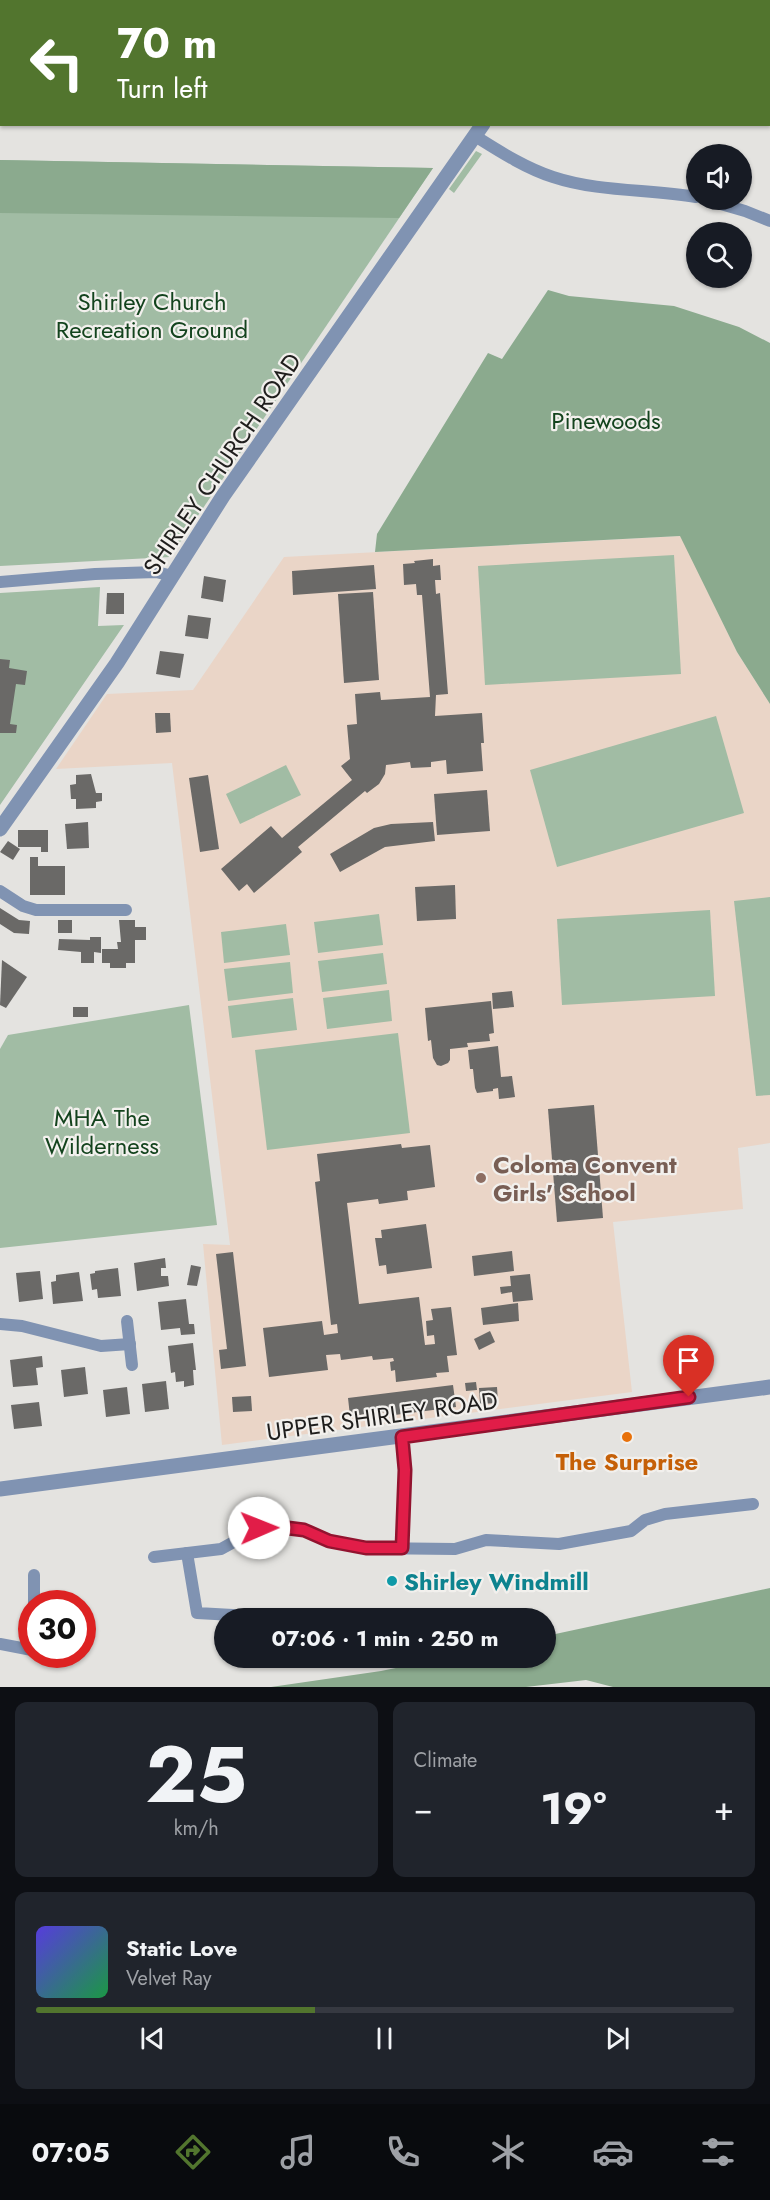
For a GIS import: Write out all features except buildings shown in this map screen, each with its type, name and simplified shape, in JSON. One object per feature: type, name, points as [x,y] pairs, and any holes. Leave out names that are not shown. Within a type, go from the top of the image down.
[{"type":"street","points":[[479,130],[519,162],[552,177],[579,183],[686,197]]},
{"type":"street","name":"SHIRLEY CHURCH ROAD","points":[[0,830],[117,663],[223,496],[479,130]]},
{"type":"street","points":[[742,210],[770,221]]},
{"type":"street","points":[[0,582],[95,574],[156,572],[173,576]]},
{"type":"street","points":[[0,891],[23,906],[36,910],[126,910]]},
{"type":"street","points":[[127,1321],[132,1365]]},
{"type":"street","points":[[0,1323],[22,1326],[100,1346],[130,1344]]},
{"type":"street","name":"UPPER SHIRLEY ROAD","points":[[0,1489],[770,1387]]},
{"type":"street","points":[[402,1437],[405,1470],[402,1548]]},
{"type":"street","points":[[154,1557],[221,1549],[259,1528],[280,1527],[304,1530],[329,1541],[366,1548],[454,1549],[486,1540],[559,1544],[631,1531],[645,1520],[665,1514],[753,1504]]},
{"type":"street","points":[[187,1553],[197,1613],[214,1614]]},
{"type":"street","points":[[34,1575],[34,1590]]},
{"type":"street","points":[[0,1644],[18,1645]]},
{"type":"shaded area","points":[[681,536],[737,652],[770,704],[770,1143],[738,1148],[743,1209],[613,1222],[632,1392],[222,1445],[203,1244],[230,1245],[172,763],[56,769],[107,694],[193,690],[284,557]]},
{"type":"green space","points":[[476,151],[482,154],[454,193],[449,189]]},
{"type":"green space","name":"Shirley Church Recreation Ground","points":[[0,160],[433,168],[170,557],[0,566]]},
{"type":"green space","points":[[0,160],[433,168],[399,218],[0,213]]},
{"type":"green space","name":"Pinewoods","points":[[548,290],[569,296],[674,306],[739,327],[770,343],[770,704],[737,652],[680,536],[375,552],[377,534],[488,353],[502,359]]},
{"type":"green space","points":[[674,555],[681,674],[485,685],[478,566]]},
{"type":"green space","points":[[100,587],[98,626],[124,625],[0,805],[0,593]]},
{"type":"green space","points":[[716,716],[744,813],[557,867],[530,770]]},
{"type":"green space","points":[[286,765],[301,795],[240,824],[226,794]]},
{"type":"green space","points":[[770,897],[770,1095],[756,1096],[734,901]]},
{"type":"green space","points":[[710,910],[715,996],[562,1005],[557,919]]},
{"type":"green space","points":[[379,914],[383,945],[318,953],[314,922]]},
{"type":"green space","points":[[286,924],[290,955],[224,963],[221,932]]},
{"type":"green space","points":[[383,953],[387,984],[322,992],[318,961]]},
{"type":"green space","points":[[290,962],[293,993],[228,1001],[224,969]]},
{"type":"green space","points":[[389,990],[392,1021],[327,1029],[323,998]]},
{"type":"green space","points":[[293,998],[297,1030],[232,1038],[228,1006]]},
{"type":"green space","name":"MHA The Wilderness","points":[[189,1005],[217,1225],[0,1248],[0,1049],[8,1035]]},
{"type":"green space","points":[[398,1033],[410,1133],[267,1150],[255,1050]]},
{"type":"green space","points":[[770,1588],[770,1687],[613,1687],[586,1680],[526,1687],[271,1687],[396,1668],[556,1668],[556,1634]]},
{"type":"place","name":"Coloma Convent Girls' School","points":[[481,1178]]},
{"type":"place","name":"The Surprise","points":[[627,1437]]},
{"type":"place","name":"Shirley Windmill","points":[[392,1581]]},
{"type":"route","points":[[259,1528],[280,1527],[304,1530],[329,1541],[366,1548],[402,1548],[402,1500],[405,1470],[402,1437],[689,1397]]}]
